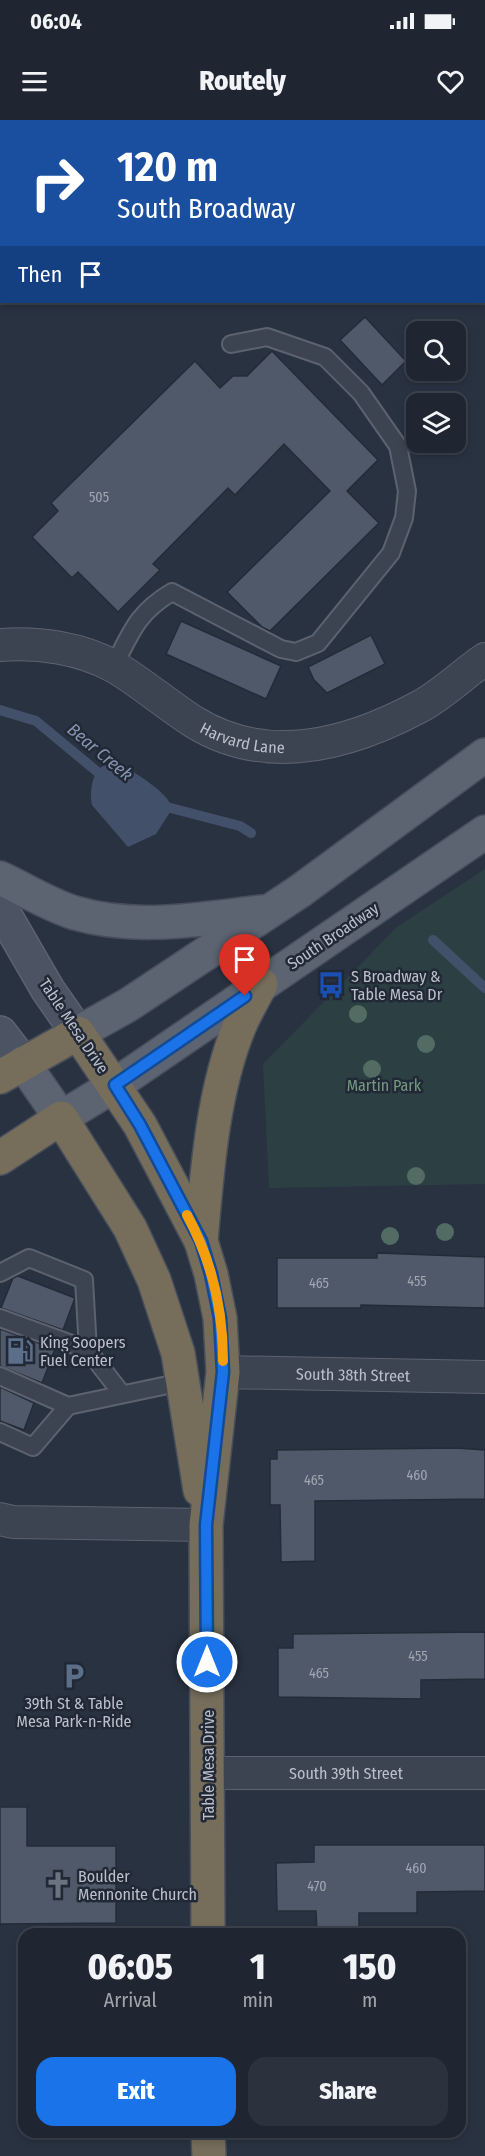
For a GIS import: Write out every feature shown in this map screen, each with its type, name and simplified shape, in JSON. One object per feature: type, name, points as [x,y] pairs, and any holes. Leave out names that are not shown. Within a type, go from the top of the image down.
[{"type":"highway","points":[[201,1241],[207,1174],[227,1065],[240,1025],[261,984]]},
{"type":"highway","points":[[12,1070],[78,1033]]},
{"type":"highway","name":"Table Mesa Drive","points":[[78,1033],[140,1125],[201,1241],[211,1274],[220,1318],[223,1372],[206,1525],[208,1928]]},
{"type":"highway","name":"Table Mesa Drive","points":[[61,1118],[130,1228],[154,1280],[178,1353],[206,1525]]},
{"type":"highway","name":"South Broadway","points":[[0,1158],[61,1118]]},
{"type":"highway","points":[[208,2138],[209,2156]]},
{"type":"main road","points":[[78,1033],[128,1005],[376,838],[485,755]]},
{"type":"main road","name":"South Broadway","points":[[61,1118],[115,1085],[485,832]]},
{"type":"main road","points":[[0,878],[73,912],[101,920],[154,925],[267,911]]},
{"type":"main road","name":"Table Mesa Drive","points":[[12,1070],[61,1118]]},
{"type":"street","name":"Harvard Lane","points":[[0,645],[18,644],[66,648],[114,666],[195,723],[234,742],[298,748],[338,742],[370,731],[421,707],[485,659]]},
{"type":"street","name":"Table Mesa Drive","points":[[0,907],[48,990],[78,1033]]},
{"type":"street","name":"Table Mesa Drive","points":[[0,1034],[12,1070]]},
{"type":"street","name":"South 38th Street","points":[[223,1372],[485,1377]]},
{"type":"street","points":[[0,1519],[13,1522],[206,1525]]},
{"type":"street","name":"South 39th Street","points":[[208,1773],[485,1773]]},
{"type":"lane","points":[[114,666],[132,628],[151,604],[172,592],[280,649],[296,652],[318,643],[391,554],[405,518],[407,491],[398,446],[361,393],[325,357],[267,337],[231,344]]},
{"type":"lane","points":[[0,1274],[29,1258],[84,1280],[88,1350]]},
{"type":"lane","points":[[0,1318],[88,1350],[122,1394]]},
{"type":"lane","points":[[0,1376],[68,1406],[182,1382]]},
{"type":"lane","points":[[0,1432],[33,1447],[68,1406]]},
{"type":"green space","name":"Martin Park","points":[[485,869],[485,1184],[269,1188],[263,1064],[397,927]]},
{"type":"water","points":[[117,762],[157,789],[170,802],[172,809],[156,834],[128,847],[92,805],[91,791],[94,777],[103,766]]},
{"type":"building","points":[[365,317],[406,361],[382,385],[340,340]]},
{"type":"building","points":[[272,351],[378,460],[347,491],[379,523],[270,631],[262,627],[227,592],[330,491],[284,444],[235,495],[228,488],[153,564],[160,570],[118,612],[78,572],[72,578],[32,537],[58,511],[51,503],[195,361],[220,388],[233,376],[247,376]]},
{"type":"building","points":[[181,621],[281,666],[266,699],[166,654]]},
{"type":"building","points":[[371,635],[385,664],[327,693],[314,680],[308,667]]},
{"type":"building","points":[[377,1253],[485,1257],[485,1308],[361,1305],[361,1308],[277,1308],[277,1258],[377,1258]]},
{"type":"building","points":[[18,1276],[75,1298],[63,1330],[1,1308],[13,1278]]},
{"type":"building","points":[[0,1329],[55,1349],[42,1383],[0,1366]]},
{"type":"building","points":[[0,1387],[34,1403],[24,1430],[0,1421]]},
{"type":"building","points":[[456,1448],[485,1450],[485,1499],[315,1501],[315,1561],[281,1562],[280,1505],[270,1505],[270,1459],[277,1459],[277,1450]]},
{"type":"building","points":[[485,1632],[485,1679],[421,1680],[421,1699],[278,1697],[278,1648],[293,1648],[293,1634]]},
{"type":"building","name":"Boulder Mennonite Church","points":[[0,1807],[27,1807],[27,1846],[116,1846],[116,1923],[0,1924]]},
{"type":"building","points":[[314,1845],[485,1845],[485,1891],[417,1892],[417,1913],[359,1913],[359,1928],[317,1928],[316,1911],[277,1911],[276,1863],[314,1862]]},
{"type":"waterway","name":"Bear Creek","points":[[0,710],[36,721],[106,779]]},
{"type":"waterway","name":"Bear Creek","points":[[159,805],[240,826],[251,833]]},
{"type":"waterway","name":"Bear Creek","points":[[433,940],[485,988]]},
{"type":"slow traffic","points":[[187,1215],[201,1241],[211,1274],[220,1318],[223,1361]]},
{"type":"place","name":"S Broadway & Table Mesa Dr","points":[[331,985]]},
{"type":"place","name":"King Soopers Fuel Center","points":[[20,1351]]},
{"type":"place","name":"39th St & Table Mesa Park-n-Ride","points":[[74,1676]]},
{"type":"place","name":"Boulder Mennonite Church","points":[[58,1885]]},
{"type":"route","points":[[207,1662],[206,1525],[223,1372],[220,1318],[211,1274],[201,1241],[140,1125],[115,1085],[245,996]]}]
